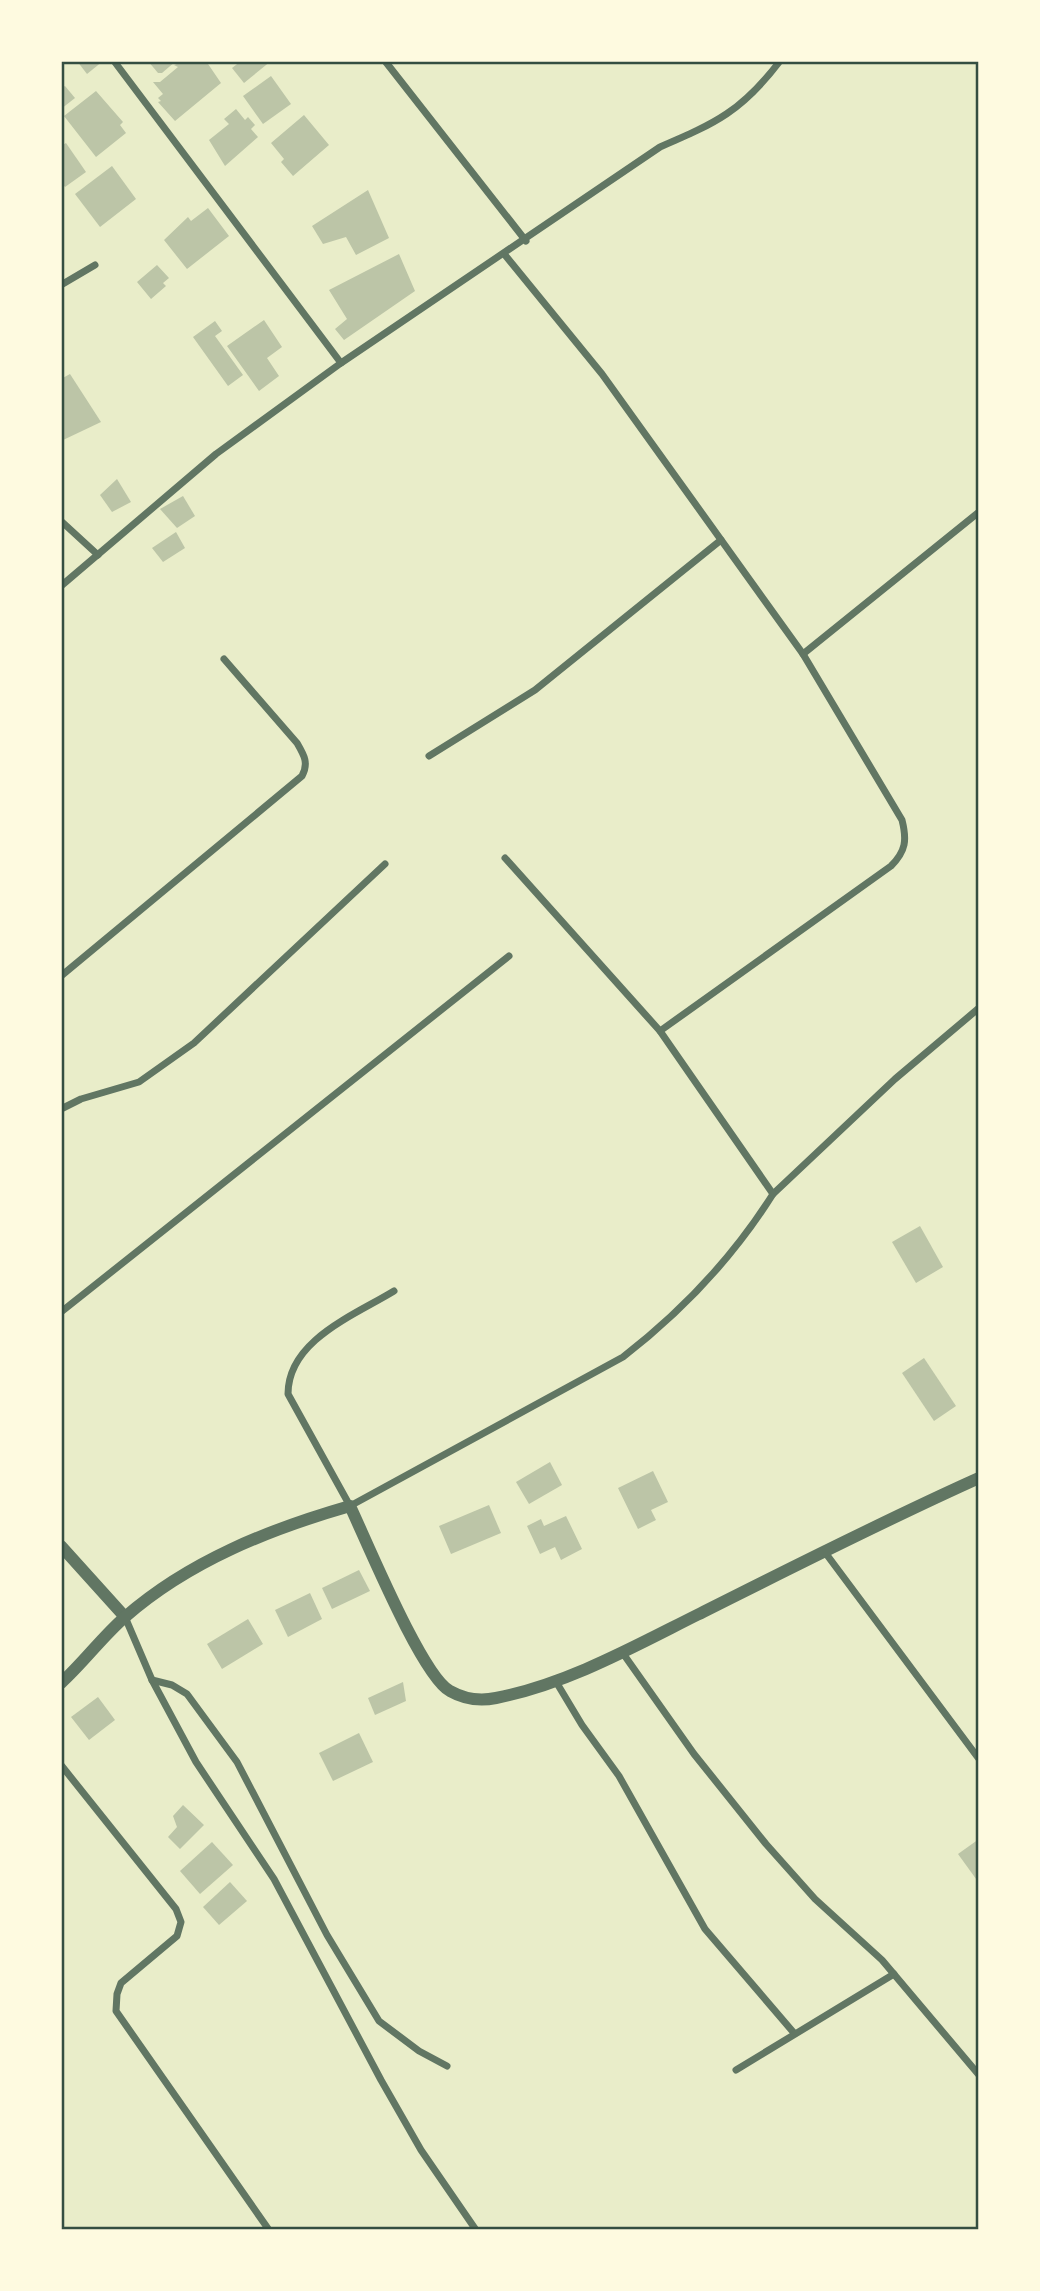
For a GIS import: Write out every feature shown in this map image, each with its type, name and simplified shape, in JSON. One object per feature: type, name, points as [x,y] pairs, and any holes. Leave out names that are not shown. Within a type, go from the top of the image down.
[{"type":"street","points":[[114,61],[341,363]]},
{"type":"street","points":[[385,61],[526,241]]},
{"type":"street","points":[[61,586],[216,454],[341,363],[526,241],[660,147],[716,124],[743,103],[780,61]]},
{"type":"street","points":[[505,255],[602,374],[803,654],[902,820],[907,840],[891,866],[660,1031]]},
{"type":"street","points":[[61,285],[95,265]]},
{"type":"street","points":[[803,654],[979,512]]},
{"type":"street","points":[[61,521],[98,555]]},
{"type":"street","points":[[429,756],[535,690],[722,540]]},
{"type":"street","points":[[61,976],[306,770],[306,759],[297,743],[224,659]]},
{"type":"street","points":[[505,858],[660,1031],[773,1194]]},
{"type":"street","points":[[61,1108],[81,1098],[139,1082],[194,1043],[385,864]]},
{"type":"street","points":[[61,1312],[509,956]]},
{"type":"street","points":[[61,1683],[125,1617],[223,1553],[293,1523],[350,1506],[623,1357],[656,1331],[708,1277],[751,1228],[773,1194],[895,1079],[979,1008]]},
{"type":"street","points":[[394,1291],[313,1341],[294,1365],[288,1381],[288,1394],[350,1506],[423,1660],[448,1691],[474,1699],[493,1699],[555,1680],[622,1652],[824,1551],[979,1478]]},
{"type":"street","points":[[61,1546],[125,1617],[152,1679],[196,1762],[274,1879],[421,2150],[476,2230]]},
{"type":"street","points":[[824,1551],[979,1759]]},
{"type":"street","points":[[622,1652],[694,1754],[766,1844],[815,1899],[894,1974],[979,2075]]},
{"type":"street","points":[[152,1679],[172,1685],[187,1694],[237,1762],[327,1935],[379,2021],[419,2051],[447,2066]]},
{"type":"street","points":[[555,1680],[582,1726],[619,1776],[705,1929],[794,2033]]},
{"type":"street","points":[[61,1765],[176,1909],[181,1922],[177,1936],[121,1983],[116,2011],[270,2230]]},
{"type":"street","points":[[736,2070],[894,1974]]},
{"type":"building","points":[[77,61],[103,61],[87,74]]},
{"type":"building","points":[[148,61],[176,61],[162,73],[158,73]]},
{"type":"building","points":[[185,61],[206,61],[221,83],[175,121],[158,102],[161,101],[158,98],[163,94],[153,82],[160,82],[178,67],[174,65]]},
{"type":"building","points":[[241,61],[271,61],[244,83],[232,68]]},
{"type":"building","points":[[271,76],[291,104],[263,124],[243,96]]},
{"type":"building","points":[[65,86],[75,98],[61,109],[61,88]]},
{"type":"building","points":[[96,91],[123,122],[120,125],[126,133],[96,157],[64,116]]},
{"type":"building","points":[[236,109],[245,120],[248,117],[255,125],[251,129],[258,137],[225,166],[209,140],[229,124],[224,119]]},
{"type":"building","points":[[304,115],[329,145],[293,176],[281,162],[284,159],[271,143]]},
{"type":"building","points":[[66,143],[86,172],[65,187],[61,182],[61,146]]},
{"type":"building","points":[[112,166],[136,199],[100,227],[75,194]]},
{"type":"building","points":[[368,190],[389,238],[356,255],[346,237],[323,244],[312,226]]},
{"type":"building","points":[[208,208],[229,236],[187,269],[164,240],[188,217],[191,221]]},
{"type":"building","points":[[399,254],[415,291],[344,340],[335,329],[347,319],[329,290]]},
{"type":"building","points":[[157,265],[169,278],[163,283],[166,286],[151,299],[137,282]]},
{"type":"building","points":[[264,320],[282,347],[267,358],[279,376],[259,391],[227,346]]},
{"type":"building","points":[[215,321],[222,331],[215,336],[243,375],[228,386],[193,337]]},
{"type":"building","points":[[70,374],[101,422],[61,441],[61,379]]},
{"type":"building","points":[[117,479],[131,502],[112,512],[100,495]]},
{"type":"building","points":[[183,496],[195,516],[177,528],[160,509]]},
{"type":"building","points":[[176,532],[185,548],[163,562],[152,548]]},
{"type":"building","points":[[920,1226],[943,1267],[916,1283],[892,1242]]},
{"type":"building","points":[[924,1358],[956,1406],[934,1421],[902,1373]]},
{"type":"building","points":[[550,1462],[562,1485],[529,1504],[516,1482]]},
{"type":"building","points":[[653,1471],[668,1502],[651,1510],[656,1520],[638,1529],[618,1488]]},
{"type":"building","points":[[489,1505],[501,1533],[451,1554],[439,1526]]},
{"type":"building","points":[[566,1516],[582,1549],[561,1560],[555,1547],[540,1554],[527,1526],[541,1519],[544,1526]]},
{"type":"building","points":[[359,1570],[370,1591],[332,1609],[322,1588]]},
{"type":"building","points":[[310,1593],[322,1619],[288,1637],[275,1610]]},
{"type":"building","points":[[248,1619],[263,1644],[222,1669],[207,1644]]},
{"type":"building","points":[[403,1682],[406,1701],[375,1715],[368,1698]]},
{"type":"building","points":[[98,1697],[115,1720],[89,1740],[71,1717]]},
{"type":"building","points":[[359,1733],[373,1762],[333,1781],[319,1753]]},
{"type":"building","points":[[183,1805],[204,1825],[180,1849],[168,1837],[177,1827],[173,1816]]},
{"type":"building","points":[[979,1839],[979,1883],[958,1854]]},
{"type":"building","points":[[212,1842],[233,1865],[200,1894],[180,1871]]},
{"type":"building","points":[[230,1882],[247,1901],[219,1925],[203,1907]]}]
